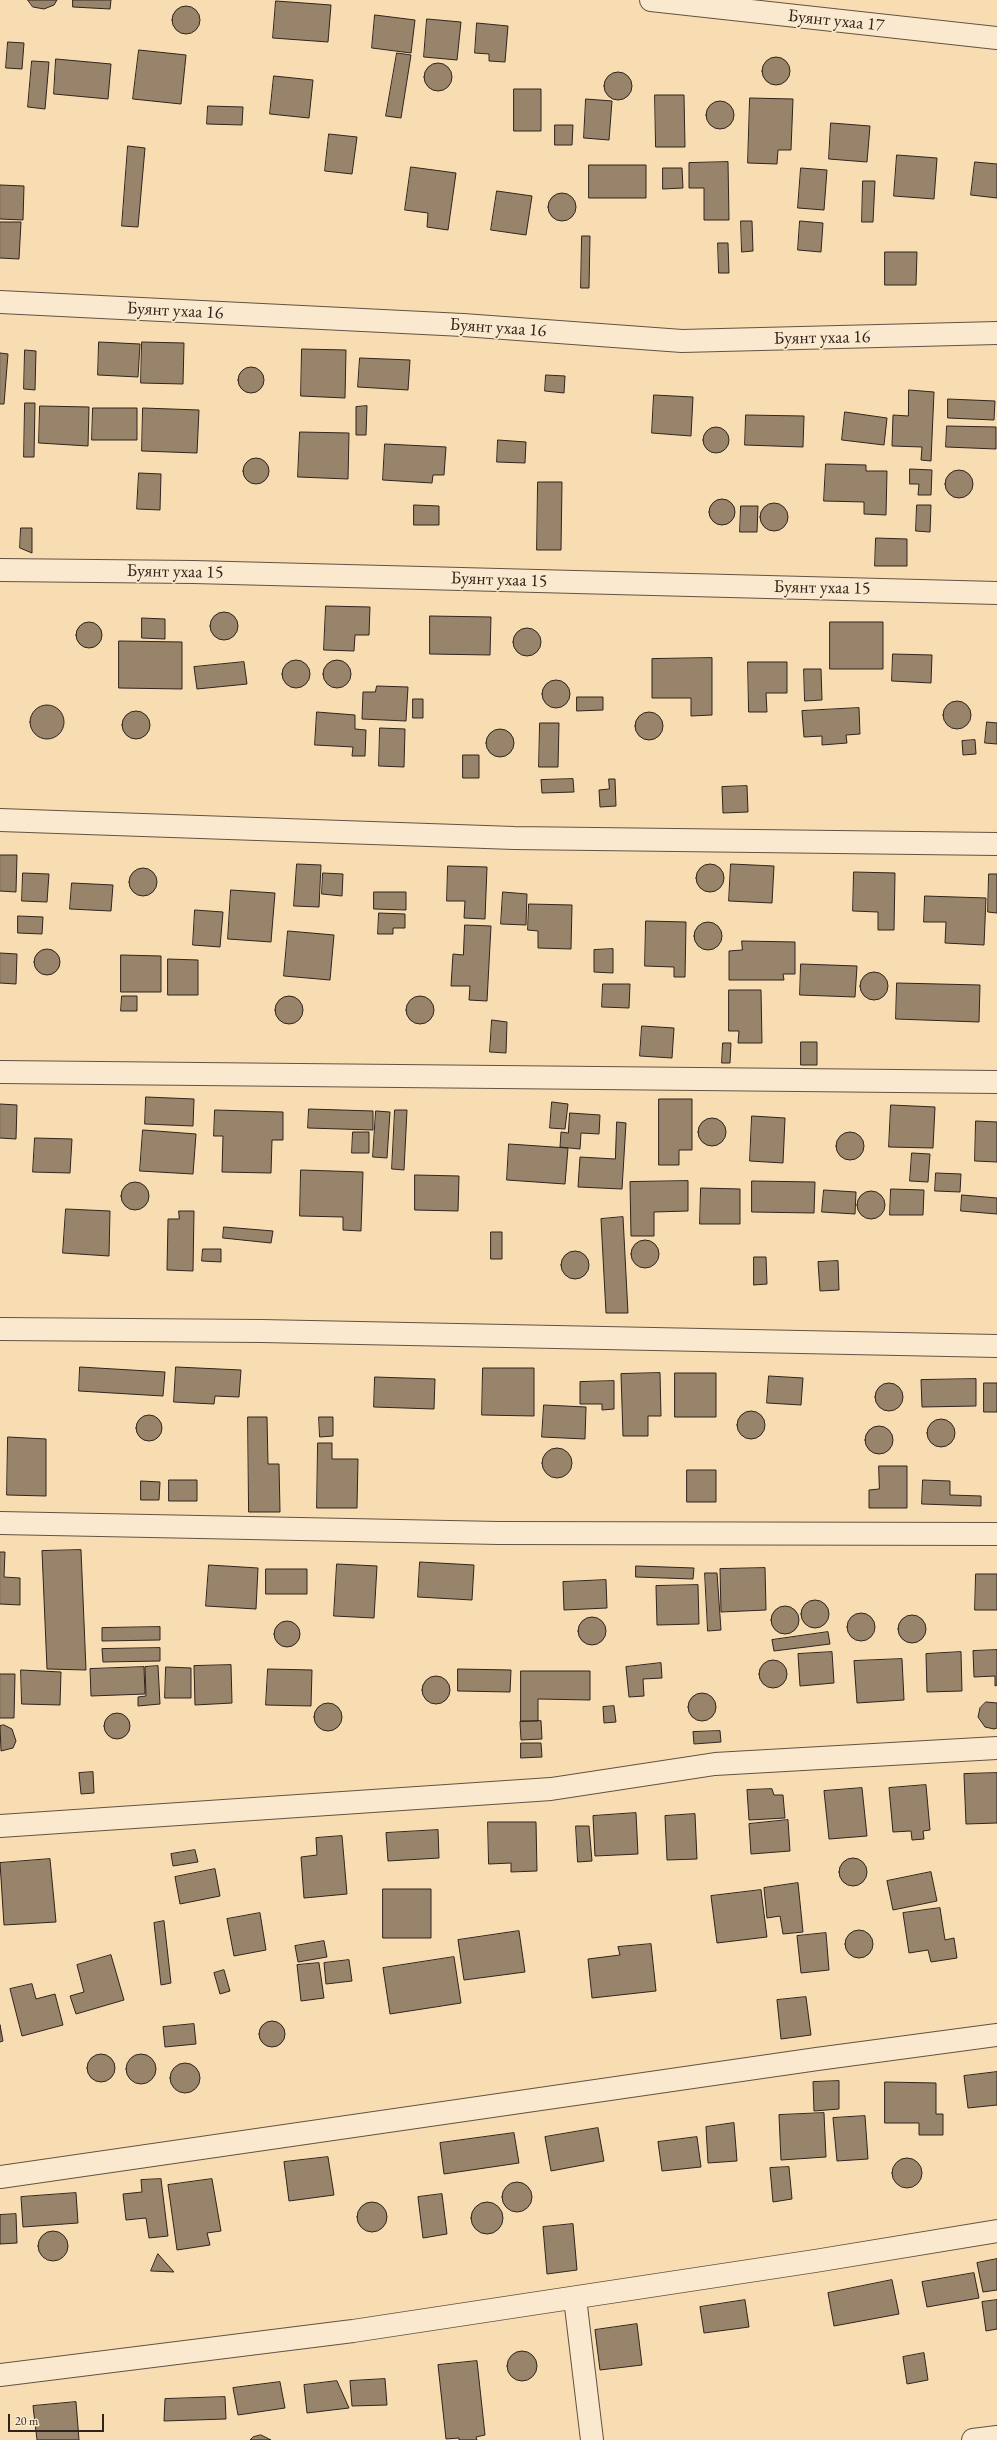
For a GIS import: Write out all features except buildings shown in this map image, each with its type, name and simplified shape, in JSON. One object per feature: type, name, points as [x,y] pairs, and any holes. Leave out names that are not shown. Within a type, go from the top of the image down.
[{"type":"street","name":"Буянт ухаа 17","points":[[651,0],[997,38]]},
{"type":"street","name":"Буянт ухаа 16","points":[[0,302],[463,325],[682,341],[997,333]]},
{"type":"street","name":"Буянт ухаа 15","points":[[0,570],[193,572],[997,593]]},
{"type":"street","points":[[0,820],[514,838],[997,844]]},
{"type":"street","points":[[0,1072],[997,1082]]},
{"type":"street","points":[[0,1329],[260,1331],[997,1346]]},
{"type":"street","points":[[0,1523],[499,1533],[997,1534]]},
{"type":"street","points":[[0,1826],[551,1789],[715,1764],[997,1748]]},
{"type":"street","points":[[0,2177],[809,2060],[997,2035]]},
{"type":"street","points":[[0,2374],[353,2331],[815,2261],[997,2231]]},
{"type":"street","points":[[575,2298],[592,2440]]},
{"type":"street","points":[[974,2440],[997,2437]]}]
